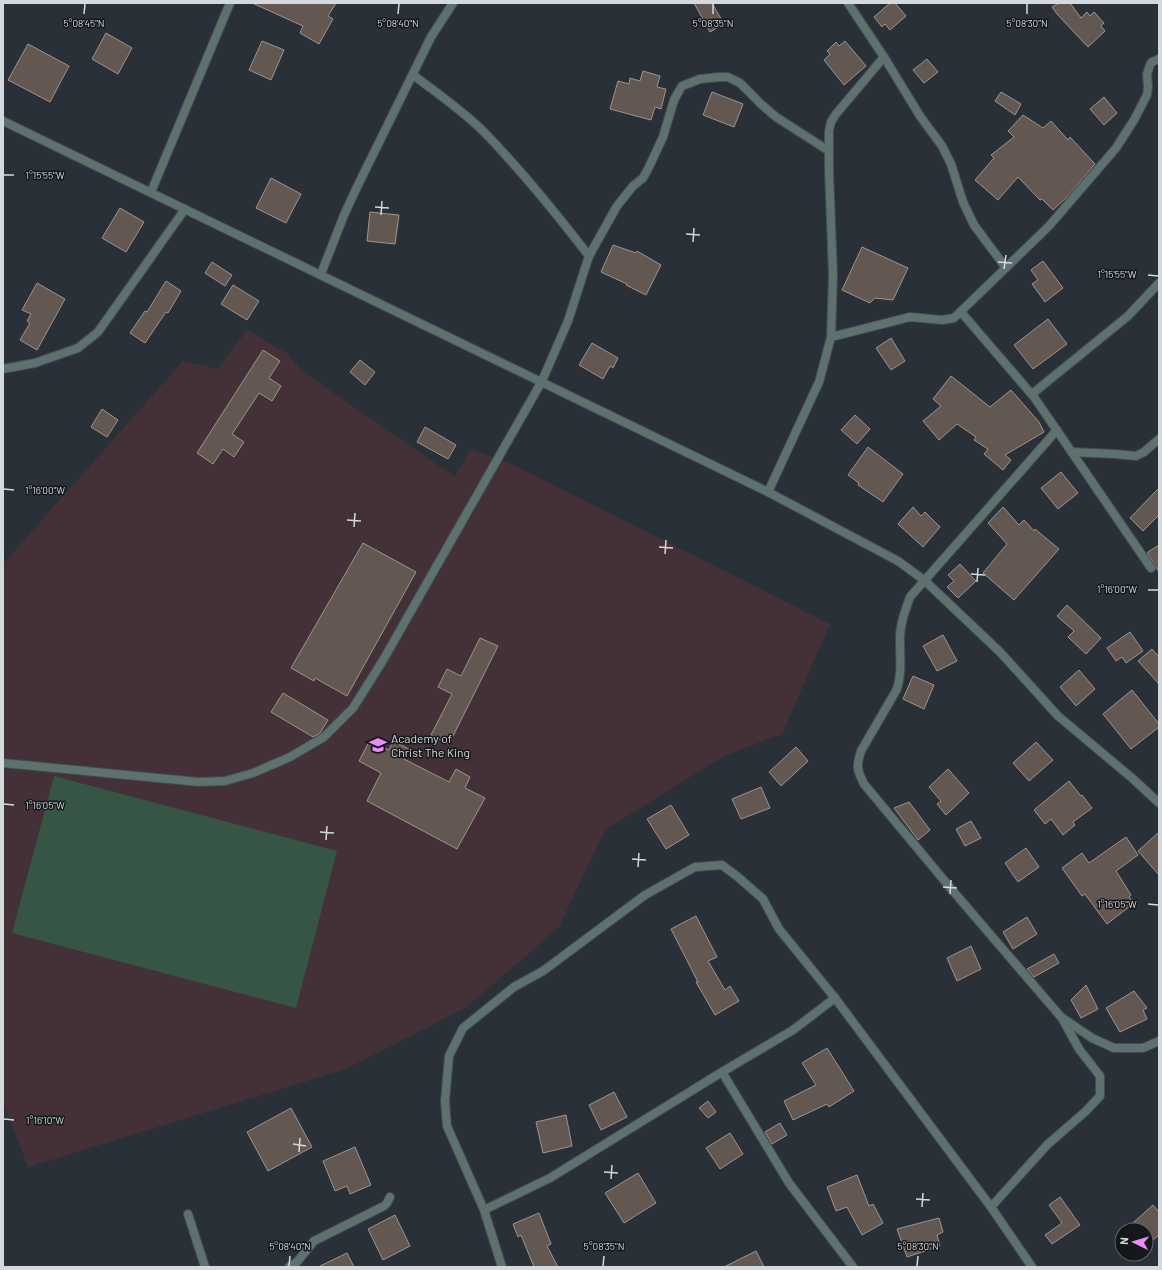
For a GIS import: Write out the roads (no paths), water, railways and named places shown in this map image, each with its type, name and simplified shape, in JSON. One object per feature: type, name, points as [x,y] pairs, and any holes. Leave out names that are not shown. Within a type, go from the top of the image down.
[{"type":"street","points":[[150,192],[230,3]]},
{"type":"street","points":[[321,274],[347,209],[431,37],[453,3]]},
{"type":"street","points":[[848,3],[884,57],[920,116],[942,146],[951,164],[963,202],[974,225],[1006,268]]},
{"type":"street","points":[[768,492],[819,382],[831,337],[834,275],[829,151],[829,131],[831,122],[884,57]]},
{"type":"street","points":[[831,337],[910,317],[942,320],[954,318],[1049,226],[1116,148],[1134,120],[1146,95],[1150,65],[1152,62],[1159,59]]},
{"type":"street","points":[[413,75],[454,106],[484,132],[538,193],[589,256]]},
{"type":"street","points":[[3,763],[199,782],[225,781],[253,773],[290,756],[324,736],[353,708],[382,662],[542,381],[568,322],[589,256],[617,206],[633,186],[643,178],[648,169],[663,137],[674,100],[682,86],[700,79],[720,76],[728,77],[740,83],[776,117],[829,151]]},
{"type":"street","points":[[3,121],[542,381],[768,492],[898,560],[924,580],[1000,652],[1058,716],[1159,803]]},
{"type":"street","points":[[3,369],[35,363],[78,348],[98,332],[185,209]]},
{"type":"street","points":[[1032,394],[1128,316],[1159,283]]},
{"type":"street","points":[[961,312],[1032,394],[1151,568]]},
{"type":"street","points":[[991,1207],[1047,1145],[1086,1111],[1100,1096],[1100,1076],[1079,1050],[1061,1017],[864,784],[857,772],[857,761],[861,751],[897,688],[901,666],[900,641],[903,615],[910,597],[1057,430]]},
{"type":"street","points":[[1072,452],[1136,456],[1144,452],[1159,439]]},
{"type":"street","points":[[502,1267],[484,1210],[447,1126],[445,1101],[449,1056],[463,1028],[514,987],[544,971],[645,895],[695,867],[722,866],[738,877],[763,899],[779,929],[835,998],[991,1207],[1032,1267]]},
{"type":"street","points":[[484,1210],[550,1178],[793,1030],[835,998]]},
{"type":"street","points":[[1061,1017],[1092,1038],[1114,1048],[1143,1048],[1159,1041]]},
{"type":"street","points":[[722,1072],[789,1183],[853,1267]]},
{"type":"street","points":[[289,1267],[297,1262],[314,1242],[384,1206],[388,1203],[390,1197]]},
{"type":"street","points":[[188,1214],[205,1267]]},
{"type":"place","name":"Academy of Christ The King","points":[[378,745]]}]
